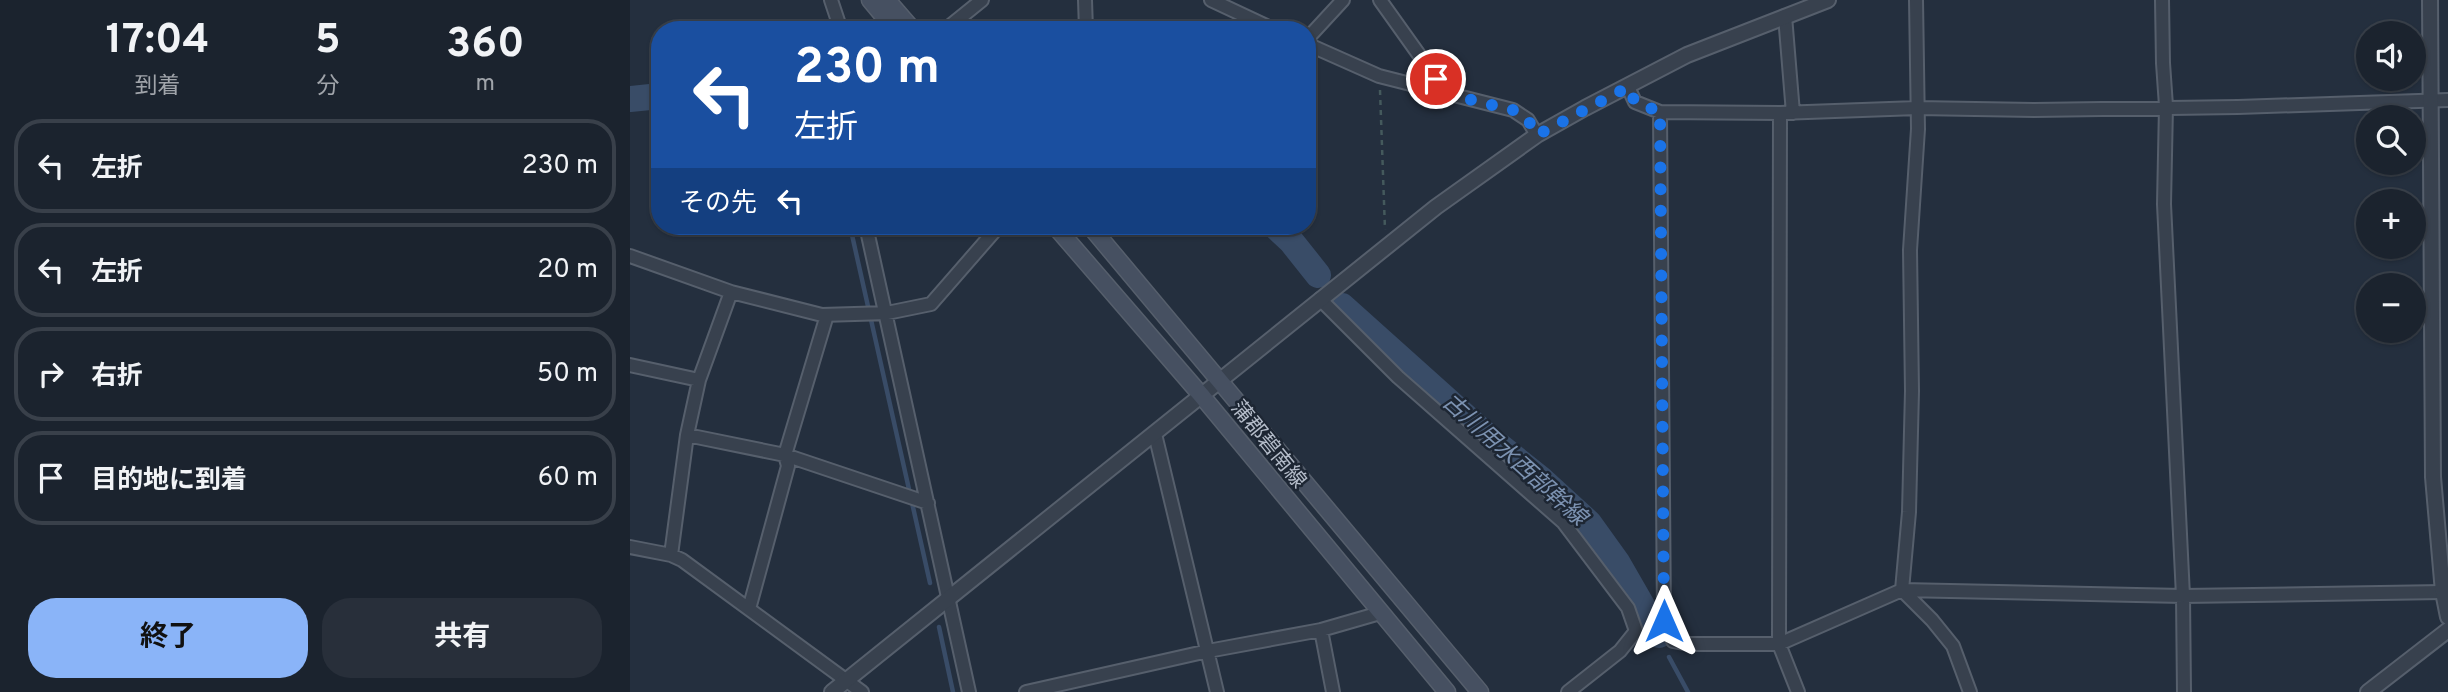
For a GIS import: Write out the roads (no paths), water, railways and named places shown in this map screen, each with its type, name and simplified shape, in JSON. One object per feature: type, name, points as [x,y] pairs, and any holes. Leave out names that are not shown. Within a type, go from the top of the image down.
[{"type":"main road","points":[[870,0],[888,21]]},
{"type":"main road","points":[[887,0],[905,21]]},
{"type":"main road","name":"蒲郡碧南線","points":[[1063,235],[1201,395],[1447,692]]},
{"type":"main road","name":"蒲郡碧南線","points":[[1098,235],[1480,692]]},
{"type":"street","points":[[831,0],[838,21]]},
{"type":"street","points":[[956,21],[982,0]]},
{"type":"street","points":[[1085,0],[1086,21]]},
{"type":"street","points":[[1211,0],[1256,21]]},
{"type":"street","points":[[1316,32],[1343,0]]},
{"type":"street","points":[[1380,0],[1447,94]]},
{"type":"street","points":[[832,692],[1436,207],[1537,135],[1687,55],[1828,0]]},
{"type":"street","points":[[1916,0],[1918,129],[1910,250],[1912,391],[1909,512],[1902,590],[1953,646],[1970,692]]},
{"type":"street","points":[[2162,0],[2166,106],[2164,204],[2183,596],[2184,692]]},
{"type":"street","points":[[2430,0],[2433,477],[2443,592],[2448,617]]},
{"type":"street","points":[[1785,16],[1779,644],[1798,692]]},
{"type":"street","points":[[1316,46],[1379,76],[1513,110],[1528,120],[1537,135]]},
{"type":"street","points":[[1628,87],[1635,102],[1660,112],[2238,107],[2448,100]]},
{"type":"street","points":[[1660,112],[1664,621],[1673,641],[1689,644],[1779,644],[1902,590],[2183,596],[2443,592]]},
{"type":"street","points":[[868,235],[969,692]]},
{"type":"street","points":[[630,256],[732,292],[827,315],[883,313],[931,304],[991,235]]},
{"type":"street","points":[[671,555],[687,435],[699,380],[732,292]]},
{"type":"street","points":[[1320,299],[1398,377],[1563,522],[1628,608],[1636,631],[1620,651],[1568,692]]},
{"type":"street","points":[[749,609],[788,466],[785,455],[827,315]]},
{"type":"street","points":[[630,365],[699,380]]},
{"type":"street","points":[[1155,434],[1217,692]]},
{"type":"street","points":[[687,435],[785,455],[925,501]]},
{"type":"street","points":[[630,547],[671,555],[681,560],[862,692]]},
{"type":"street","points":[[1026,692],[1208,650],[1321,629],[1380,613]]},
{"type":"street","points":[[1321,629],[1334,692]]},
{"type":"street","points":[[2368,692],[2448,630]]},
{"type":"waterway","name":"古川用水西部幹線","points":[[630,99],[651,97]]},
{"type":"waterway","points":[[852,235],[930,583]]},
{"type":"waterway","name":"古川用水西部幹線","points":[[1285,235],[1318,275]]},
{"type":"waterway","name":"古川用水西部幹線","points":[[1342,306],[1589,523],[1617,562],[1659,635]]},
{"type":"waterway","points":[[939,627],[953,692]]},
{"type":"waterway","name":"古川用水西部幹線","points":[[1669,657],[1688,692]]}]
